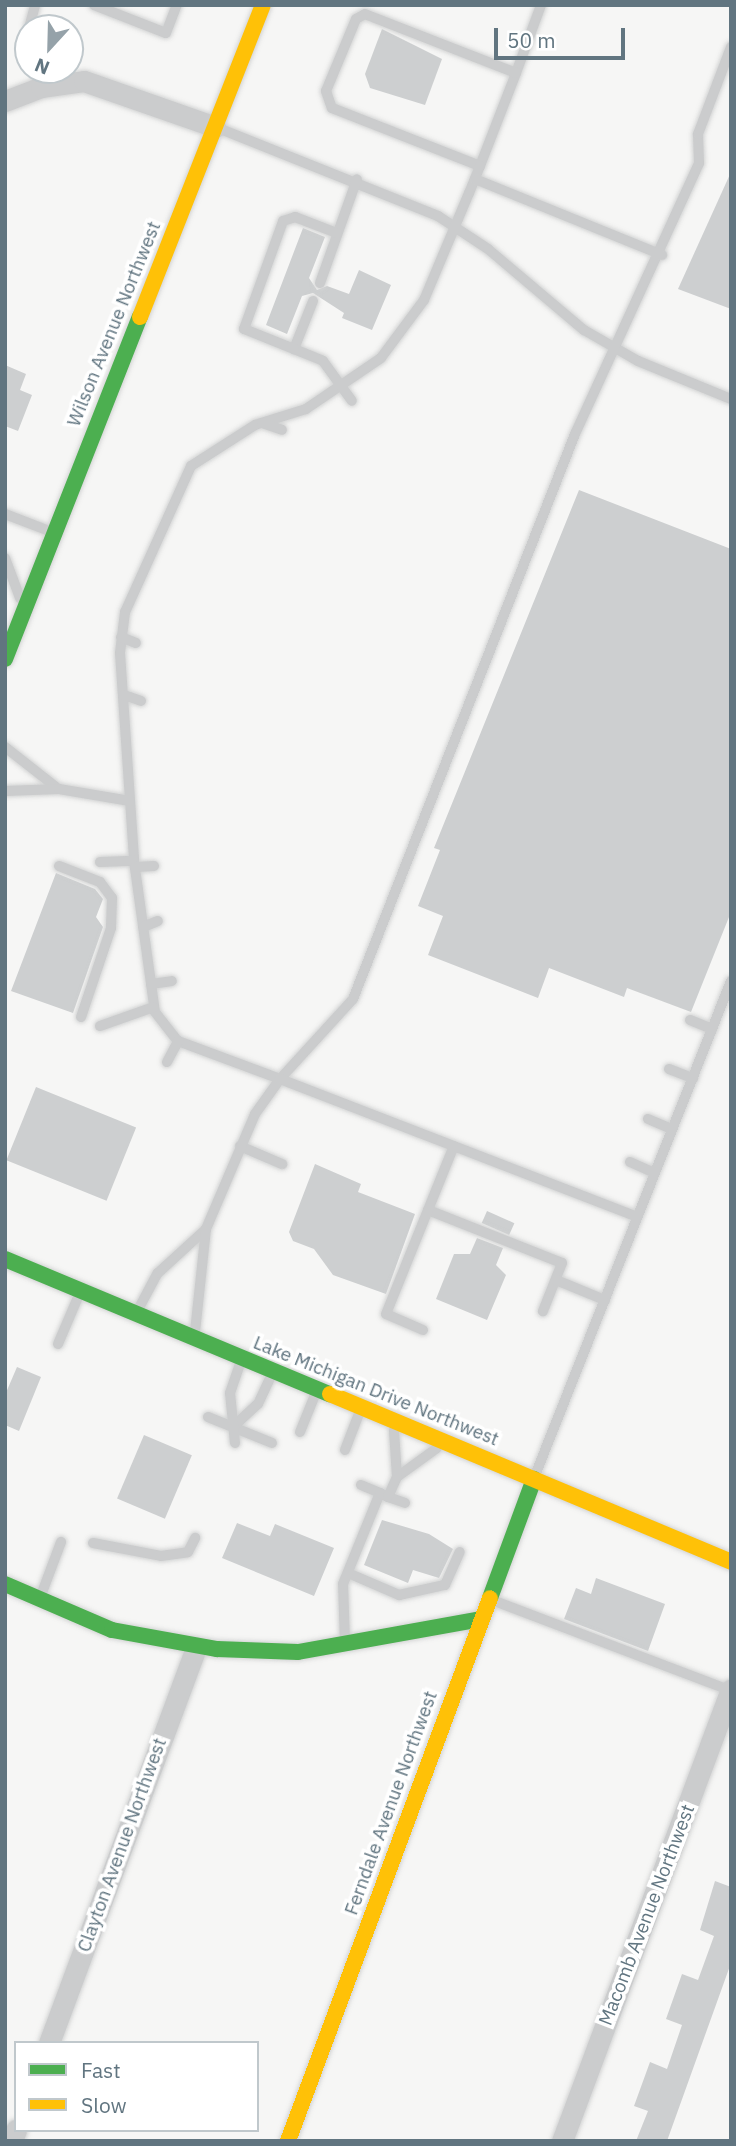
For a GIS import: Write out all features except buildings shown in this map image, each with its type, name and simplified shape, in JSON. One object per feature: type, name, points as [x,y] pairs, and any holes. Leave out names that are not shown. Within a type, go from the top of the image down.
[{"type":"main road","name":"Wilson Avenue Northwest","points":[[5,659],[263,5]]},
{"type":"main road","name":"Lake Michigan Drive Northwest","points":[[5,1259],[731,1562]]},
{"type":"main road","name":"Ferndale Avenue Northwest","points":[[288,2141],[534,1479]]},
{"type":"main road","points":[[5,1584],[111,1630],[206,1649],[263,1652],[345,1646],[482,1619]]},
{"type":"street","points":[[84,82],[102,84],[215,127]]},
{"type":"street","points":[[5,101],[30,84]]},
{"type":"street","name":"Clayton Avenue Northwest","points":[[50,2041],[206,1649]]},
{"type":"street","name":"Macomb Avenue Northwest","points":[[562,2141],[731,1691]]},
{"type":"lane","points":[[94,5],[116,9],[166,33],[177,5]]},
{"type":"lane","points":[[541,5],[475,180],[413,319],[381,358],[342,388],[262,423],[212,456],[191,466],[173,496],[134,589],[121,637],[134,864],[154,1007],[178,1041],[637,1217]]},
{"type":"lane","points":[[480,166],[332,108],[326,91],[347,36],[365,14],[516,73]]},
{"type":"lane","points":[[194,1338],[206,1229],[240,1146],[280,1079],[354,999],[614,349],[649,265],[662,255],[699,163],[698,134],[731,47]]},
{"type":"lane","points":[[215,127],[356,179],[455,227],[614,349],[731,399]]},
{"type":"lane","points":[[320,283],[356,179]]},
{"type":"lane","points":[[475,180],[662,255]]},
{"type":"lane","points":[[337,233],[295,217],[283,220],[244,329],[323,361],[352,401]]},
{"type":"lane","points":[[294,349],[313,301]]},
{"type":"lane","points":[[413,319],[424,323]]},
{"type":"lane","points":[[381,358],[394,363]]},
{"type":"lane","points":[[262,423],[282,430]]},
{"type":"lane","points":[[173,496],[185,500]]},
{"type":"lane","points":[[5,514],[54,533]]},
{"type":"lane","points":[[154,542],[165,547]]},
{"type":"lane","points":[[5,558],[24,609]]},
{"type":"lane","points":[[134,589],[145,594]]},
{"type":"lane","points":[[121,637],[136,643]]},
{"type":"lane","points":[[124,695],[141,701]]},
{"type":"lane","points":[[5,747],[59,789]]},
{"type":"lane","points":[[5,791],[59,789],[130,802]]},
{"type":"lane","points":[[100,862],[154,866]]},
{"type":"lane","points":[[59,866],[100,882],[112,898],[111,928],[81,1017]]},
{"type":"lane","points":[[143,927],[158,921]]},
{"type":"lane","points":[[151,984],[172,981]]},
{"type":"lane","points":[[534,1479],[731,981]]},
{"type":"lane","points":[[100,1026],[154,1007]]},
{"type":"lane","points":[[690,1020],[712,1029]]},
{"type":"lane","points":[[167,1062],[178,1041]]},
{"type":"lane","points":[[669,1069],[693,1078]]},
{"type":"lane","points":[[648,1119],[673,1129]]},
{"type":"lane","points":[[240,1146],[282,1164]]},
{"type":"lane","points":[[422,1330],[382,1315],[428,1210],[428,1196],[454,1146]]},
{"type":"lane","points":[[630,1162],[655,1173]]},
{"type":"lane","points":[[428,1210],[562,1264],[543,1311]]},
{"type":"lane","points":[[137,1313],[158,1273],[206,1229]]},
{"type":"lane","points":[[556,1280],[605,1300]]},
{"type":"lane","points":[[58,1344],[80,1291]]},
{"type":"lane","points":[[235,1443],[230,1393],[242,1359]]},
{"type":"lane","points":[[234,1426],[258,1405],[273,1371]]},
{"type":"lane","points":[[300,1432],[317,1389]]},
{"type":"lane","points":[[345,1450],[361,1408]]},
{"type":"lane","points":[[208,1417],[272,1443]]},
{"type":"lane","points":[[387,1418],[397,1441],[397,1477]]},
{"type":"lane","points":[[345,1646],[339,1603],[348,1573],[384,1495],[397,1477],[449,1443]]},
{"type":"lane","points":[[361,1485],[405,1503]]},
{"type":"lane","points":[[93,1543],[160,1556],[188,1552],[195,1538]]},
{"type":"lane","points":[[39,1601],[61,1542]]},
{"type":"lane","points":[[348,1573],[399,1595],[445,1585],[460,1552]]},
{"type":"lane","points":[[489,1600],[731,1691]]},
{"type":"lane","points":[[206,1649],[218,1629]]},
{"type":"lane","points":[[261,1633],[263,1652]]},
{"type":"traffic: fast","points":[[5,659],[140,317]]},
{"type":"traffic: fast","points":[[5,1259],[330,1394]]},
{"type":"traffic: fast","points":[[490,1598],[534,1479]]},
{"type":"traffic: fast","points":[[5,1584],[112,1630],[217,1649],[298,1652],[482,1619]]},
{"type":"traffic: slow","points":[[140,317],[263,5]]},
{"type":"traffic: slow","points":[[330,1394],[731,1562]]},
{"type":"traffic: slow","points":[[288,2141],[490,1598]]}]
